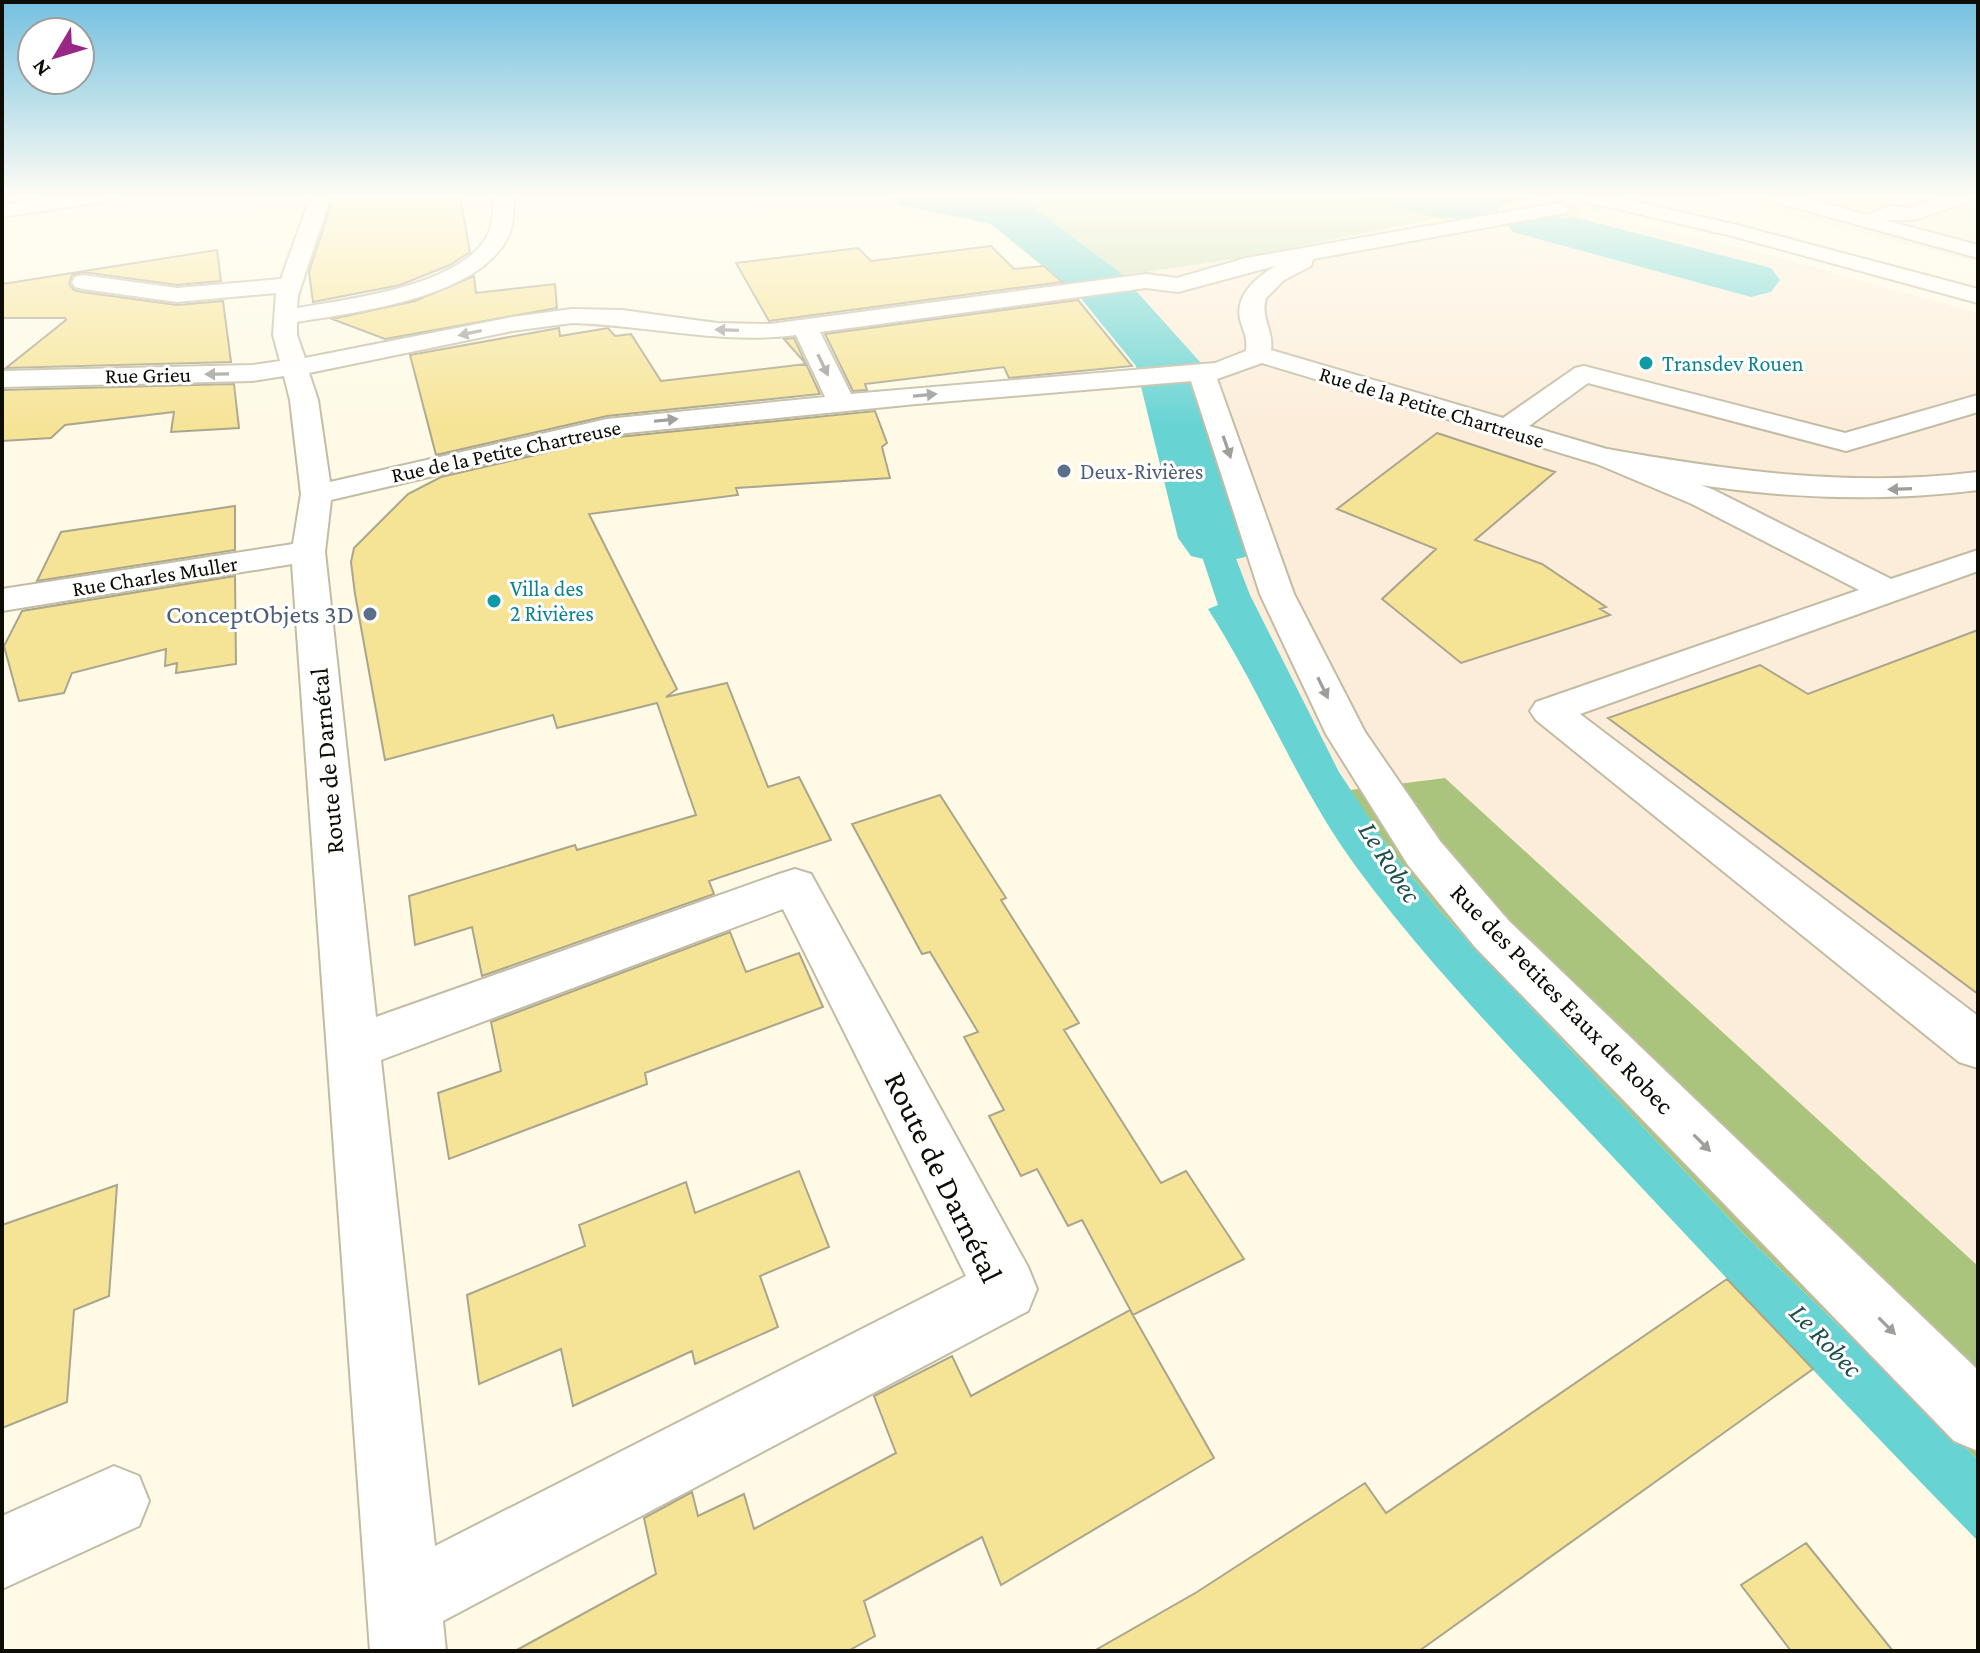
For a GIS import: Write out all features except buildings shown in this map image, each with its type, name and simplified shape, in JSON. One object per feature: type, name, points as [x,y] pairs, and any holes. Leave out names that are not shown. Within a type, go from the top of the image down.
[{"type":"main road","name":"Route de Darnétal","points":[[294,272],[289,285],[285,335],[304,400],[316,494],[308,552],[351,1048],[405,1626],[1006,1289],[795,886],[351,1048]]},
{"type":"main road","points":[[286,317],[402,294],[462,272]]},
{"type":"main road","points":[[1178,285],[1222,272]]},
{"type":"main road","points":[[1236,306],[1255,295],[1281,272]]},
{"type":"main road","points":[[1862,272],[1978,316]]},
{"type":"main road","points":[[1890,272],[1978,296]]},
{"type":"main road","points":[[1948,272],[1978,279]]},
{"type":"main road","points":[[295,367],[341,361],[512,324],[572,316],[622,317],[717,330],[770,331],[1146,281],[1178,285],[1236,306],[1262,339],[1258,354]]},
{"type":"main road","points":[[83,282],[177,295],[289,285]]},
{"type":"main road","points":[[805,327],[841,402]]},
{"type":"main road","name":"Rue de la Petite Chartreuse","points":[[316,494],[607,427],[841,402],[1195,374],[1247,362],[1258,354],[1607,458]]},
{"type":"main road","name":"Rue Grieu","points":[[2,379],[252,373],[295,367]]},
{"type":"main road","name":"Rue des Petites Eaux de Robec","points":[[1195,374],[1277,594],[1346,734],[1424,853],[1492,934],[1978,1417]]},
{"type":"main road","points":[[1506,429],[1584,374],[1846,442],[1978,403]]},
{"type":"main road","points":[[1607,458],[1783,486],[1894,489],[1978,481]]},
{"type":"main road","points":[[1607,458],[1703,497],[1890,592]]},
{"type":"main road","name":"Rue Charles Muller","points":[[2,600],[308,552]]},
{"type":"main road","points":[[1978,560],[1550,711],[1978,1046]]},
{"type":"main road","points":[[2,1553],[114,1501]]},
{"type":"shaded area","points":[[1144,272],[1831,272],[1978,313],[1978,1266],[1445,778],[1350,790],[1250,595],[1235,556],[1190,387],[1117,276]]},
{"type":"green space","points":[[1111,272],[1144,272],[1117,276]]},
{"type":"green space","points":[[1445,778],[1978,1266],[1978,1460],[1744,1234],[1441,912],[1389,848],[1350,790]]},
{"type":"water","points":[[1190,387],[1235,556],[1250,595],[1339,772],[1389,848],[1441,912],[1744,1234],[1978,1460],[1978,1541],[1480,1016],[1357,868],[1316,806],[1208,609],[1218,605],[1186,508],[1162,390]]},
{"type":"waterway","name":"Le Robec","points":[[1084,272],[1099,284],[1168,363],[1220,538]]},
{"type":"waterway","points":[[1722,272],[1751,280]]},
{"type":"place","name":"Transdev Rouen","points":[[1646,363]]},
{"type":"place","name":"Deux-Rivières","points":[[1064,471]]},
{"type":"place","name":"Villa des 2 Rivières","points":[[494,601]]},
{"type":"place","name":"ConceptObjets 3D","points":[[370,614]]}]
